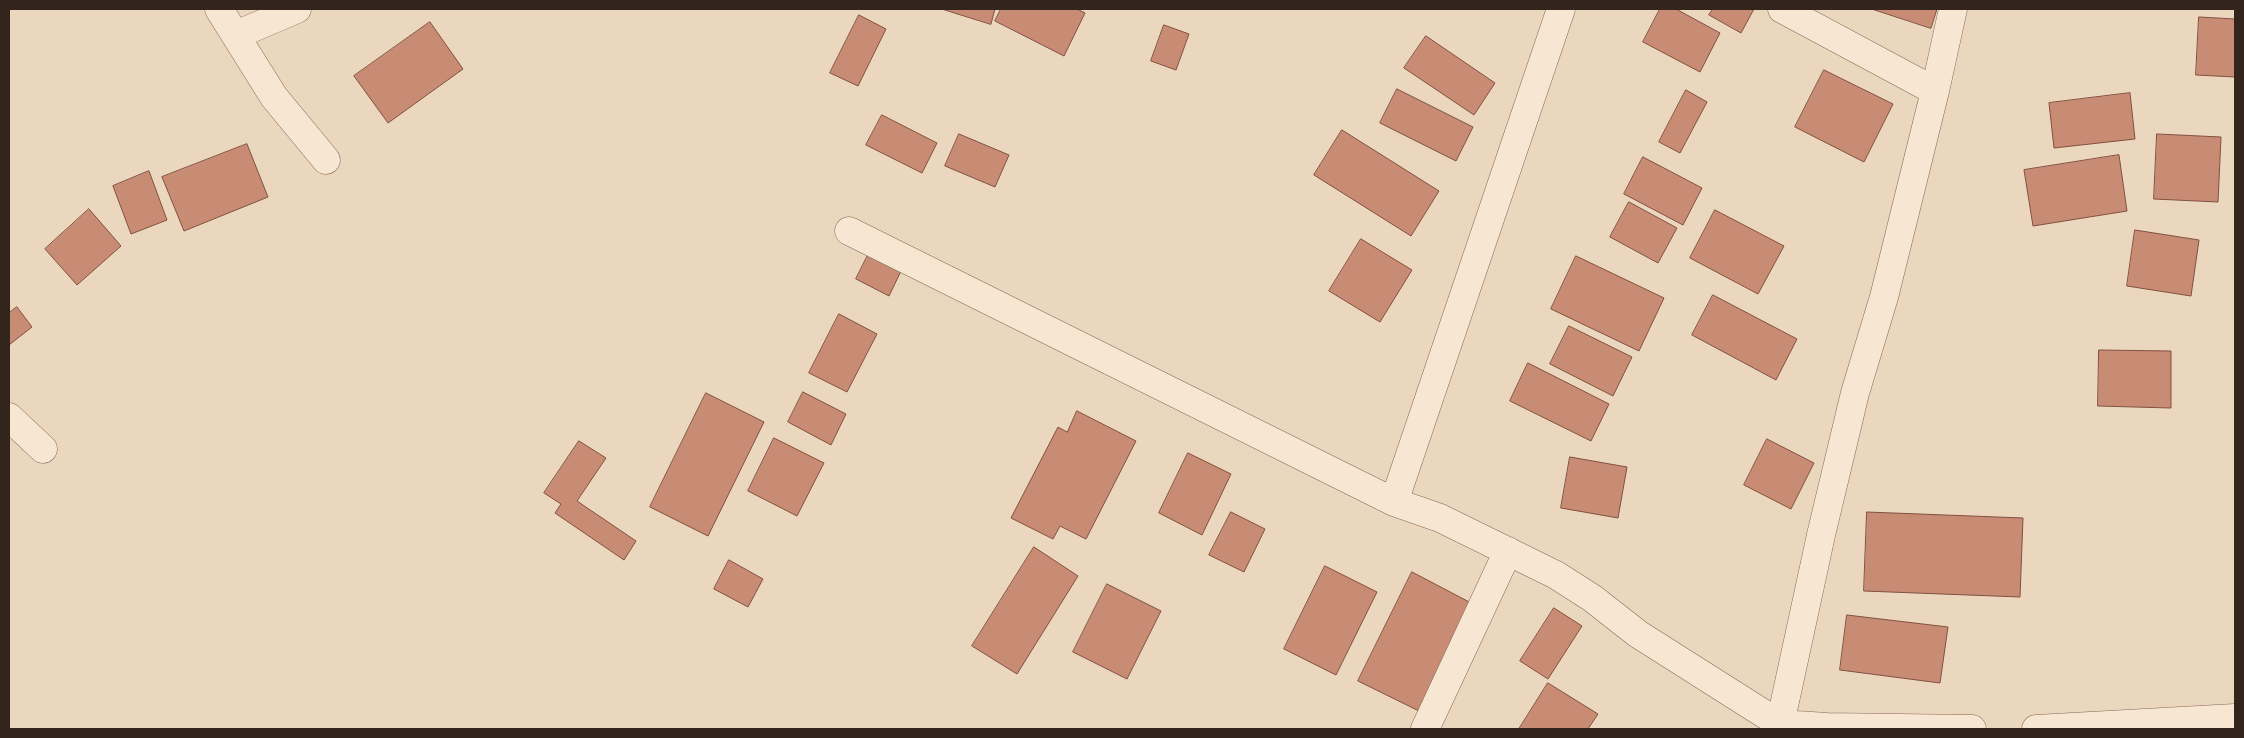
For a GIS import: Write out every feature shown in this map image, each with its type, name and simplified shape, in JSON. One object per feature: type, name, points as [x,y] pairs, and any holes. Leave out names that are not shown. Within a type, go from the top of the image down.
[{"type":"street","points":[[219,9],[274,97],[326,160]]},
{"type":"street","points":[[236,35],[297,9]]},
{"type":"street","points":[[1394,502],[1561,9]]},
{"type":"street","points":[[1782,9],[1935,92]]},
{"type":"street","points":[[1780,726],[1821,535],[1855,393],[1884,297],[1935,92],[1953,9]]},
{"type":"street","points":[[849,231],[1394,502],[1440,518],[1564,580],[1592,598],[1638,634],[1780,726],[1972,729]]},
{"type":"street","points":[[9,417],[43,449]]},
{"type":"street","points":[[1425,729],[1508,551]]},
{"type":"street","points":[[2036,729],[2235,718]]},
{"type":"building","points":[[942,9],[995,9],[991,24]]},
{"type":"building","points":[[1001,9],[1077,9],[1085,13],[1064,56],[995,21]]},
{"type":"building","points":[[1660,9],[1676,9],[1720,33],[1700,72],[1643,42]]},
{"type":"building","points":[[1713,9],[1754,9],[1741,33],[1709,15]]},
{"type":"building","points":[[1872,9],[1937,9],[1931,28]]},
{"type":"building","points":[[859,15],[886,29],[858,86],[830,73]]},
{"type":"building","points":[[2199,17],[2235,19],[2235,77],[2196,75]]},
{"type":"building","points":[[430,22],[463,69],[388,123],[354,76]]},
{"type":"building","points":[[1164,25],[1189,34],[1176,70],[1151,61]]},
{"type":"building","points":[[1426,36],[1495,83],[1474,115],[1404,68]]},
{"type":"building","points":[[1824,70],[1893,104],[1864,162],[1795,127]]},
{"type":"building","points":[[1397,89],[1473,127],[1456,161],[1380,123]]},
{"type":"building","points":[[1686,90],[1707,102],[1680,153],[1659,142]]},
{"type":"building","points":[[2130,93],[2135,139],[2054,148],[2049,103]]},
{"type":"building","points":[[882,115],[937,143],[922,173],[866,145]]},
{"type":"building","points":[[1342,130],[1439,191],[1411,236],[1314,175]]},
{"type":"building","points":[[959,134],[1009,155],[995,187],[945,166]]},
{"type":"building","points":[[2157,134],[2221,137],[2218,202],[2154,199]]},
{"type":"building","points":[[247,144],[268,197],[184,231],[162,177]]},
{"type":"building","points":[[2119,155],[2127,211],[2033,226],[2024,170]]},
{"type":"building","points":[[1643,157],[1702,188],[1683,225],[1624,194]]},
{"type":"building","points":[[149,171],[167,220],[131,234],[113,186]]},
{"type":"building","points":[[1629,202],[1677,228],[1658,263],[1610,237]]},
{"type":"building","points":[[89,209],[121,246],[77,285],[45,249]]},
{"type":"building","points":[[1715,210],[1784,246],[1758,294],[1690,258]]},
{"type":"building","points":[[2135,230],[2199,240],[2191,296],[2127,286]]},
{"type":"building","points":[[1361,239],[1412,270],[1380,322],[1329,291]]},
{"type":"building","points":[[869,253],[902,269],[889,296],[856,279]]},
{"type":"building","points":[[1576,256],[1664,298],[1639,351],[1551,309]]},
{"type":"building","points":[[1713,295],[1797,339],[1776,380],[1692,335]]},
{"type":"building","points":[[17,307],[32,327],[9,345],[9,313]]},
{"type":"building","points":[[839,314],[877,334],[847,392],[809,373]]},
{"type":"building","points":[[1569,326],[1632,357],[1613,396],[1550,364]]},
{"type":"building","points":[[2099,350],[2171,351],[2171,408],[2098,406]]},
{"type":"building","points":[[1528,363],[1609,404],[1591,441],[1510,401]]},
{"type":"building","points":[[803,392],[846,414],[831,445],[788,422]]},
{"type":"building","points":[[706,393],[764,422],[708,536],[650,507]]},
{"type":"building","points":[[1077,411],[1136,441],[1086,539],[1060,526],[1053,539],[1011,518],[1058,427],[1067,432]]},
{"type":"building","points":[[774,438],[824,463],[797,516],[748,491]]},
{"type":"building","points":[[1767,439],[1814,463],[1791,509],[1744,485]]},
{"type":"building","points":[[579,441],[606,458],[577,501],[636,541],[624,560],[555,513],[561,504],[544,493]]},
{"type":"building","points":[[1188,453],[1231,474],[1202,535],[1159,513]]},
{"type":"building","points":[[1570,457],[1627,467],[1618,518],[1561,508]]},
{"type":"building","points":[[1231,512],[1265,529],[1244,572],[1209,555]]},
{"type":"building","points":[[1867,512],[2023,518],[2020,597],[1864,591]]},
{"type":"building","points":[[1034,547],[1078,576],[1017,674],[972,646]]},
{"type":"building","points":[[729,560],[763,579],[748,607],[714,589]]},
{"type":"building","points":[[1325,566],[1377,592],[1336,675],[1284,649]]},
{"type":"building","points":[[1412,572],[1475,605],[1421,712],[1358,681]]},
{"type":"building","points":[[1107,584],[1161,611],[1127,679],[1073,652]]},
{"type":"building","points":[[1554,608],[1582,626],[1548,679],[1520,661]]},
{"type":"building","points":[[1847,615],[1948,627],[1940,683],[1840,670]]},
{"type":"building","points":[[1548,683],[1598,714],[1588,729],[1519,729]]}]
